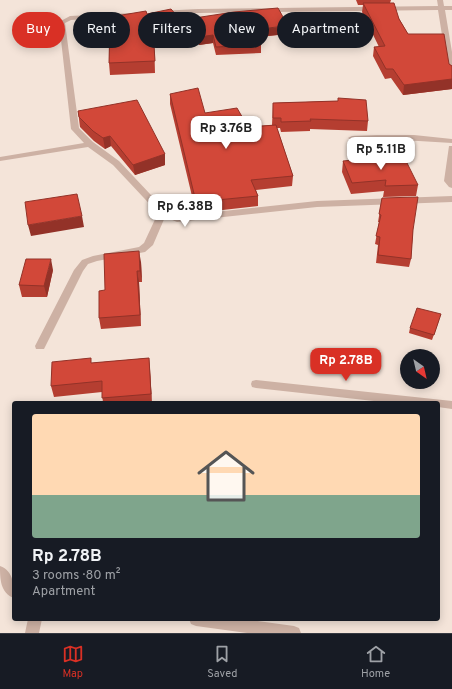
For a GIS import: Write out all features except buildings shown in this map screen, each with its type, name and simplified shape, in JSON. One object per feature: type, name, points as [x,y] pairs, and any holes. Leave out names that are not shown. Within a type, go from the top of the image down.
[{"type":"street","points":[[440,0],[452,73]]},
{"type":"street","points":[[183,12],[452,8]]},
{"type":"street","points":[[138,14],[70,18],[62,22],[75,129],[90,144],[116,163],[163,212],[177,219],[317,204],[452,199]]},
{"type":"street","points":[[352,138],[414,137],[452,141]]},
{"type":"street","points":[[0,159],[90,144]]},
{"type":"street","points":[[452,148],[448,180],[452,185]]},
{"type":"street","points":[[40,346],[79,270],[85,262],[96,258],[142,250],[148,245],[163,212]]},
{"type":"street","points":[[256,384],[414,401]]},
{"type":"street","points":[[440,404],[452,405]]},
{"type":"street","points":[[0,572],[12,589]]},
{"type":"street","points":[[32,633],[35,621]]},
{"type":"street","points":[[210,621],[294,633]]}]
